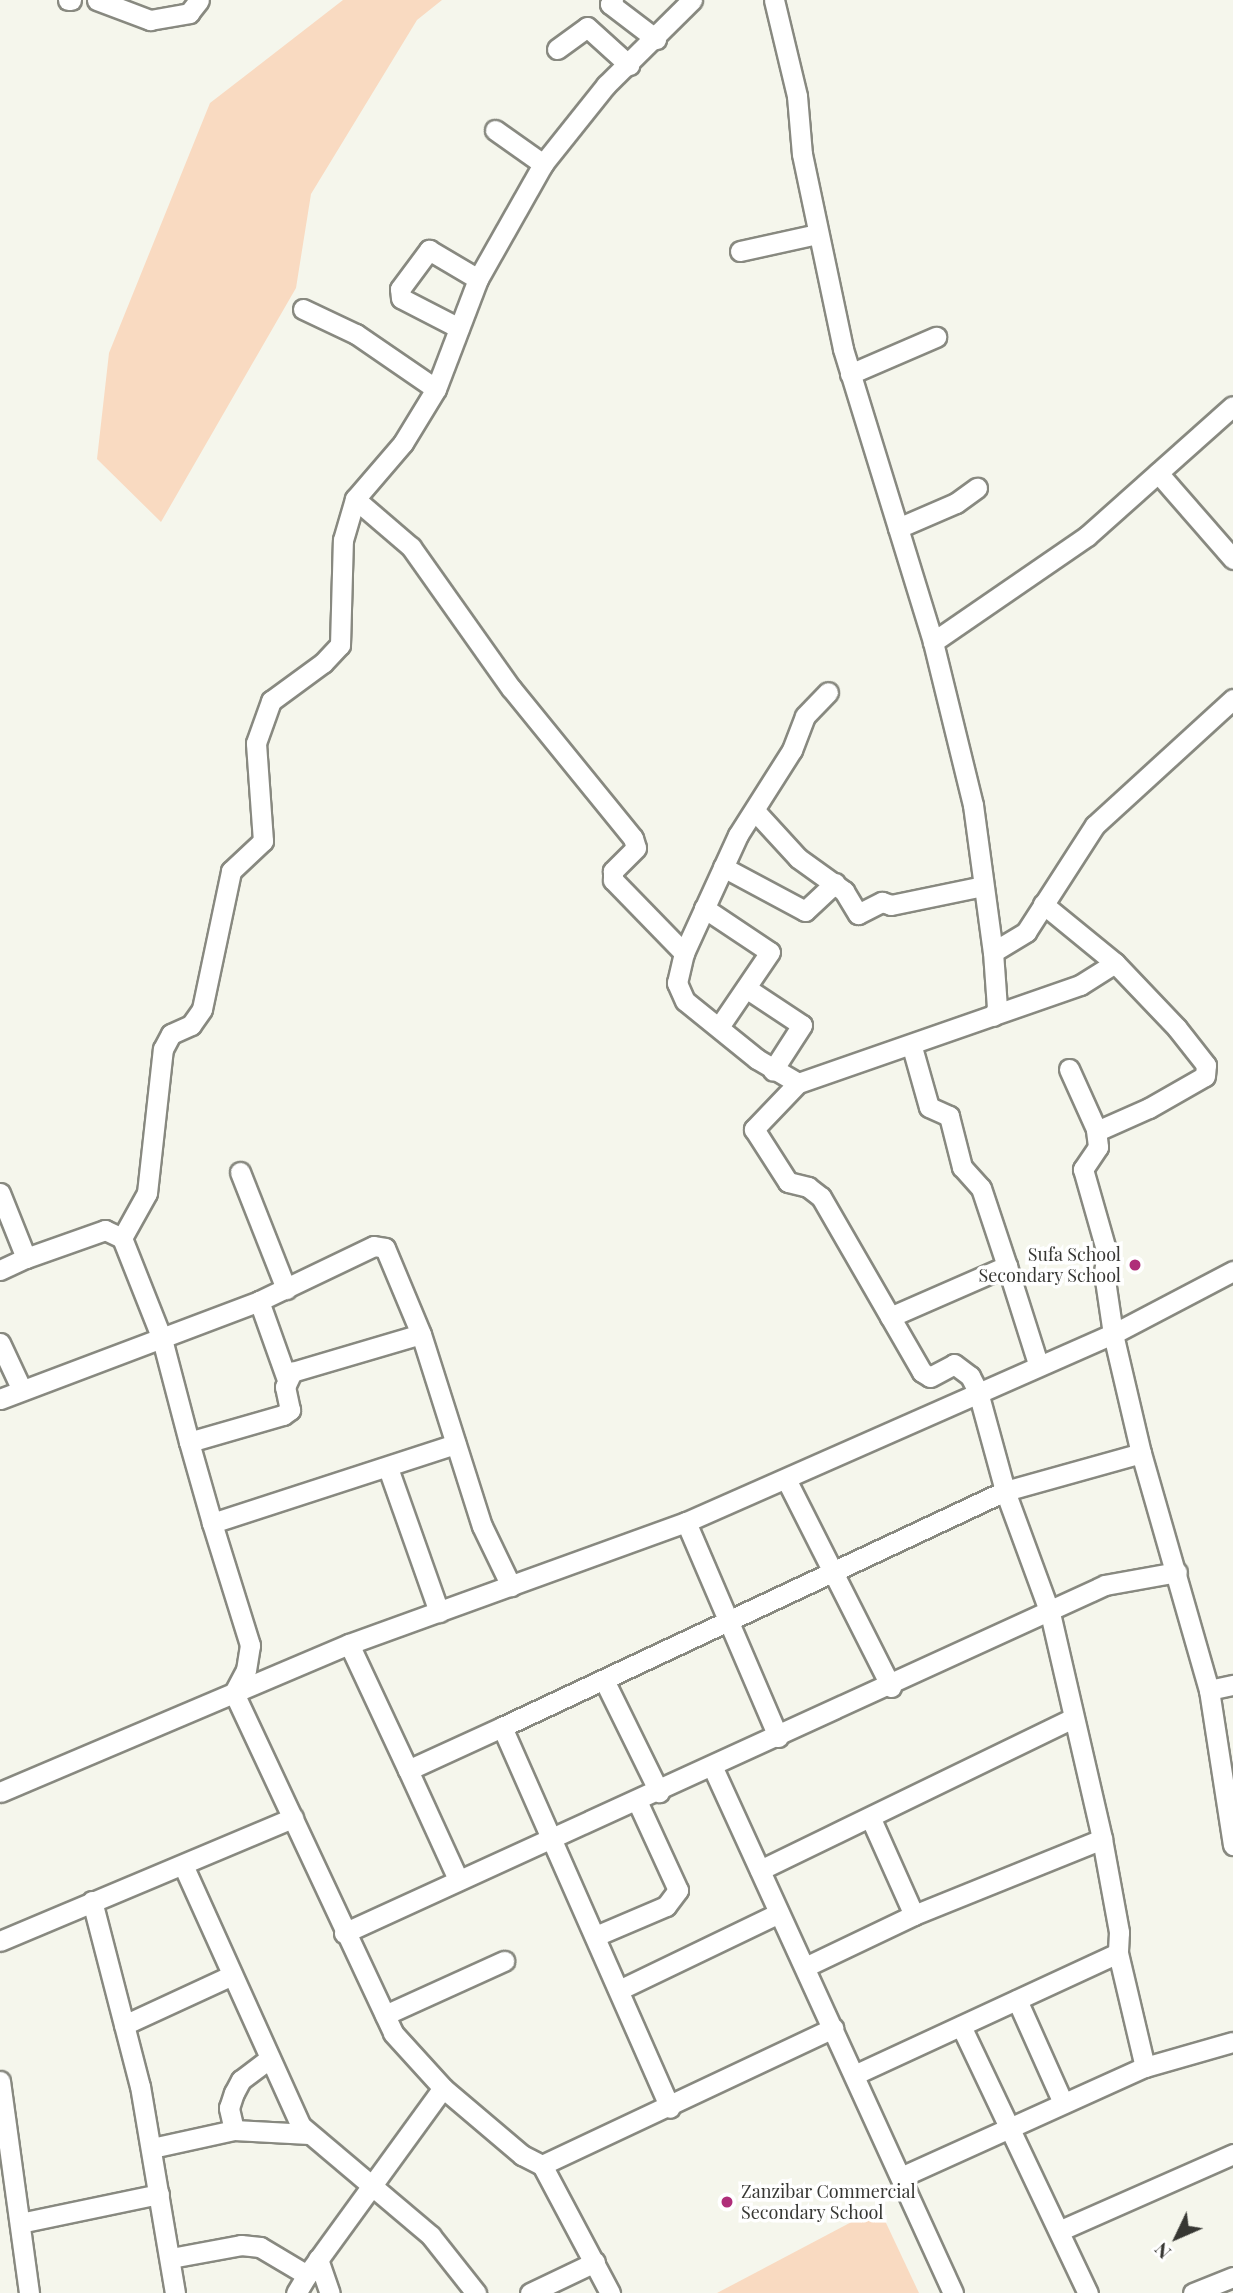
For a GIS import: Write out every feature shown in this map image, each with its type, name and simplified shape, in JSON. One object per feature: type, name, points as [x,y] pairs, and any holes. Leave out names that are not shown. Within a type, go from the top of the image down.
[{"type":"street","points":[[97,0],[150,20],[189,13],[199,0]]},
{"type":"street","points":[[122,1238],[147,1193],[163,1049],[171,1034],[191,1025],[202,1009],[231,872],[263,841],[256,743],[271,701],[323,663],[340,645],[343,540],[355,499],[403,443],[436,389],[478,279],[543,164],[568,129],[692,0]]},
{"type":"street","points":[[774,0],[797,96],[817,234],[850,374],[933,642],[973,805],[993,952],[997,1008],[993,1016]]},
{"type":"street","points":[[557,49],[587,27],[612,2],[656,39]]},
{"type":"street","points":[[587,27],[629,65]]},
{"type":"street","points":[[495,130],[543,164]]},
{"type":"street","points":[[740,251],[817,234]]},
{"type":"street","points":[[459,328],[401,298],[400,289],[429,250],[478,279]]},
{"type":"street","points":[[303,309],[356,334],[436,389]]},
{"type":"street","points":[[850,374],[936,337]]},
{"type":"street","points":[[933,642],[960,627],[995,596],[1060,557],[1233,406]]},
{"type":"street","points":[[1158,473],[1233,558]]},
{"type":"street","points":[[898,528],[956,503],[977,488]]},
{"type":"street","points":[[355,499],[411,547],[511,688],[633,838],[636,848],[613,871],[613,880],[684,953]]},
{"type":"street","points":[[798,1083],[773,1070],[719,1027],[680,994],[677,983],[684,953],[723,867],[792,750],[805,716],[828,692]]},
{"type":"street","points":[[993,952],[1026,932],[1095,825],[1233,699]]},
{"type":"street","points":[[755,811],[798,858],[835,883],[858,914],[882,902],[891,905],[984,886]]},
{"type":"street","points":[[723,867],[805,911],[835,883]]},
{"type":"street","points":[[1043,904],[1115,963],[1177,1028],[1208,1070],[1205,1076],[1149,1108],[1096,1130]]},
{"type":"street","points":[[704,908],[769,947],[770,957],[719,1027]]},
{"type":"street","points":[[1115,963],[1080,985],[912,1046],[798,1083],[754,1129],[788,1182],[808,1186],[821,1197],[922,1372],[930,1377],[954,1364],[970,1376],[978,1392],[1005,1491],[1050,1613],[1102,1839],[1119,1931],[1118,1953],[1145,2067]]},
{"type":"street","points":[[746,988],[802,1025],[773,1070]]},
{"type":"street","points":[[912,1046],[929,1107],[949,1116],[962,1167],[981,1188],[1038,1364]]},
{"type":"street","points":[[1069,1069],[1096,1130],[1098,1147],[1083,1169],[1107,1253],[1104,1273],[1113,1334],[1141,1453],[1209,1690],[1233,1845]]},
{"type":"street","points":[[240,1172],[286,1289]]},
{"type":"street","points":[[0,1193],[26,1258]]},
{"type":"street","points":[[0,1270],[105,1230],[122,1238],[162,1339],[212,1523],[250,1645],[246,1670],[234,1693]]},
{"type":"street","points":[[0,1399],[21,1388],[162,1339],[259,1301],[374,1246],[385,1248],[392,1255],[421,1334],[482,1526],[511,1586]]},
{"type":"street","points":[[890,1317],[1007,1266]]},
{"type":"street","points":[[0,1792],[349,1644],[686,1522],[1038,1364],[1113,1334],[1233,1271]]},
{"type":"street","points":[[189,1442],[283,1415],[291,1403],[286,1377],[259,1301]]},
{"type":"street","points":[[286,1377],[421,1334]]},
{"type":"street","points":[[0,1343],[21,1388]]},
{"type":"street","points":[[212,1523],[455,1444]]},
{"type":"street","points":[[408,1770],[1005,1491],[1141,1453]]},
{"type":"street","points":[[387,1468],[439,1612]]},
{"type":"street","points":[[786,1479],[891,1687]]},
{"type":"street","points":[[686,1522],[778,1737]]},
{"type":"street","points":[[344,1933],[458,1878],[659,1793],[1105,1586],[1177,1572]]},
{"type":"street","points":[[349,1644],[458,1878]]},
{"type":"street","points":[[604,1680],[659,1793]]},
{"type":"street","points":[[1209,1690],[1233,1685]]},
{"type":"street","points":[[234,1693],[344,1933],[405,2050],[443,2088],[522,2155],[542,2165],[610,2293]]},
{"type":"street","points":[[760,1870],[871,1819],[1073,1718]]},
{"type":"street","points":[[502,1727],[598,1935],[670,2108]]},
{"type":"street","points":[[713,1768],[953,2293]]},
{"type":"street","points":[[598,1935],[666,1906],[678,1890],[637,1801]]},
{"type":"street","points":[[0,1941],[293,1818]]},
{"type":"street","points":[[871,1819],[914,1915]]},
{"type":"street","points":[[805,1968],[914,1915],[1102,1839]]},
{"type":"street","points":[[183,1865],[301,2126],[431,2236],[476,2293]]},
{"type":"street","points":[[92,1901],[152,2148],[172,2258],[175,2293]]},
{"type":"street","points":[[621,1989],[779,1913]]},
{"type":"street","points":[[854,2075],[1118,1953]]},
{"type":"street","points":[[385,2015],[504,1961]]},
{"type":"street","points":[[124,2025],[232,1975]]},
{"type":"street","points":[[1017,2000],[1063,2103]]},
{"type":"street","points":[[961,2026],[1061,2230],[1088,2293]]},
{"type":"street","points":[[542,2165],[670,2108],[833,2028]]},
{"type":"street","points":[[901,2177],[1013,2130],[1063,2103],[1145,2067],[1233,2042]]},
{"type":"street","points":[[234,2130],[229,2108],[234,2093],[241,2080],[270,2058]]},
{"type":"street","points":[[0,2081],[29,2293]]},
{"type":"street","points":[[296,2293],[370,2186],[443,2088]]},
{"type":"street","points":[[152,2148],[234,2130],[309,2134]]},
{"type":"street","points":[[1061,2230],[1233,2154]]},
{"type":"street","points":[[20,2223],[159,2194]]},
{"type":"street","points":[[172,2258],[250,2246],[307,2275]]},
{"type":"street","points":[[318,2259],[330,2293]]},
{"type":"street","points":[[530,2293],[595,2262]]},
{"type":"street","points":[[1193,2293],[1233,2277]]},
{"type":"shaded area","points":[[343,0],[442,0],[417,20],[311,194],[296,288],[161,522],[97,459],[109,353],[210,103]]},
{"type":"shaded area","points":[[878,2208],[919,2293],[717,2293]]},
{"type":"place","name":"Sufa School Secondary School","points":[[1135,1265]]},
{"type":"place","name":"Zanzibar Commercial Secondary School","points":[[727,2202]]}]
